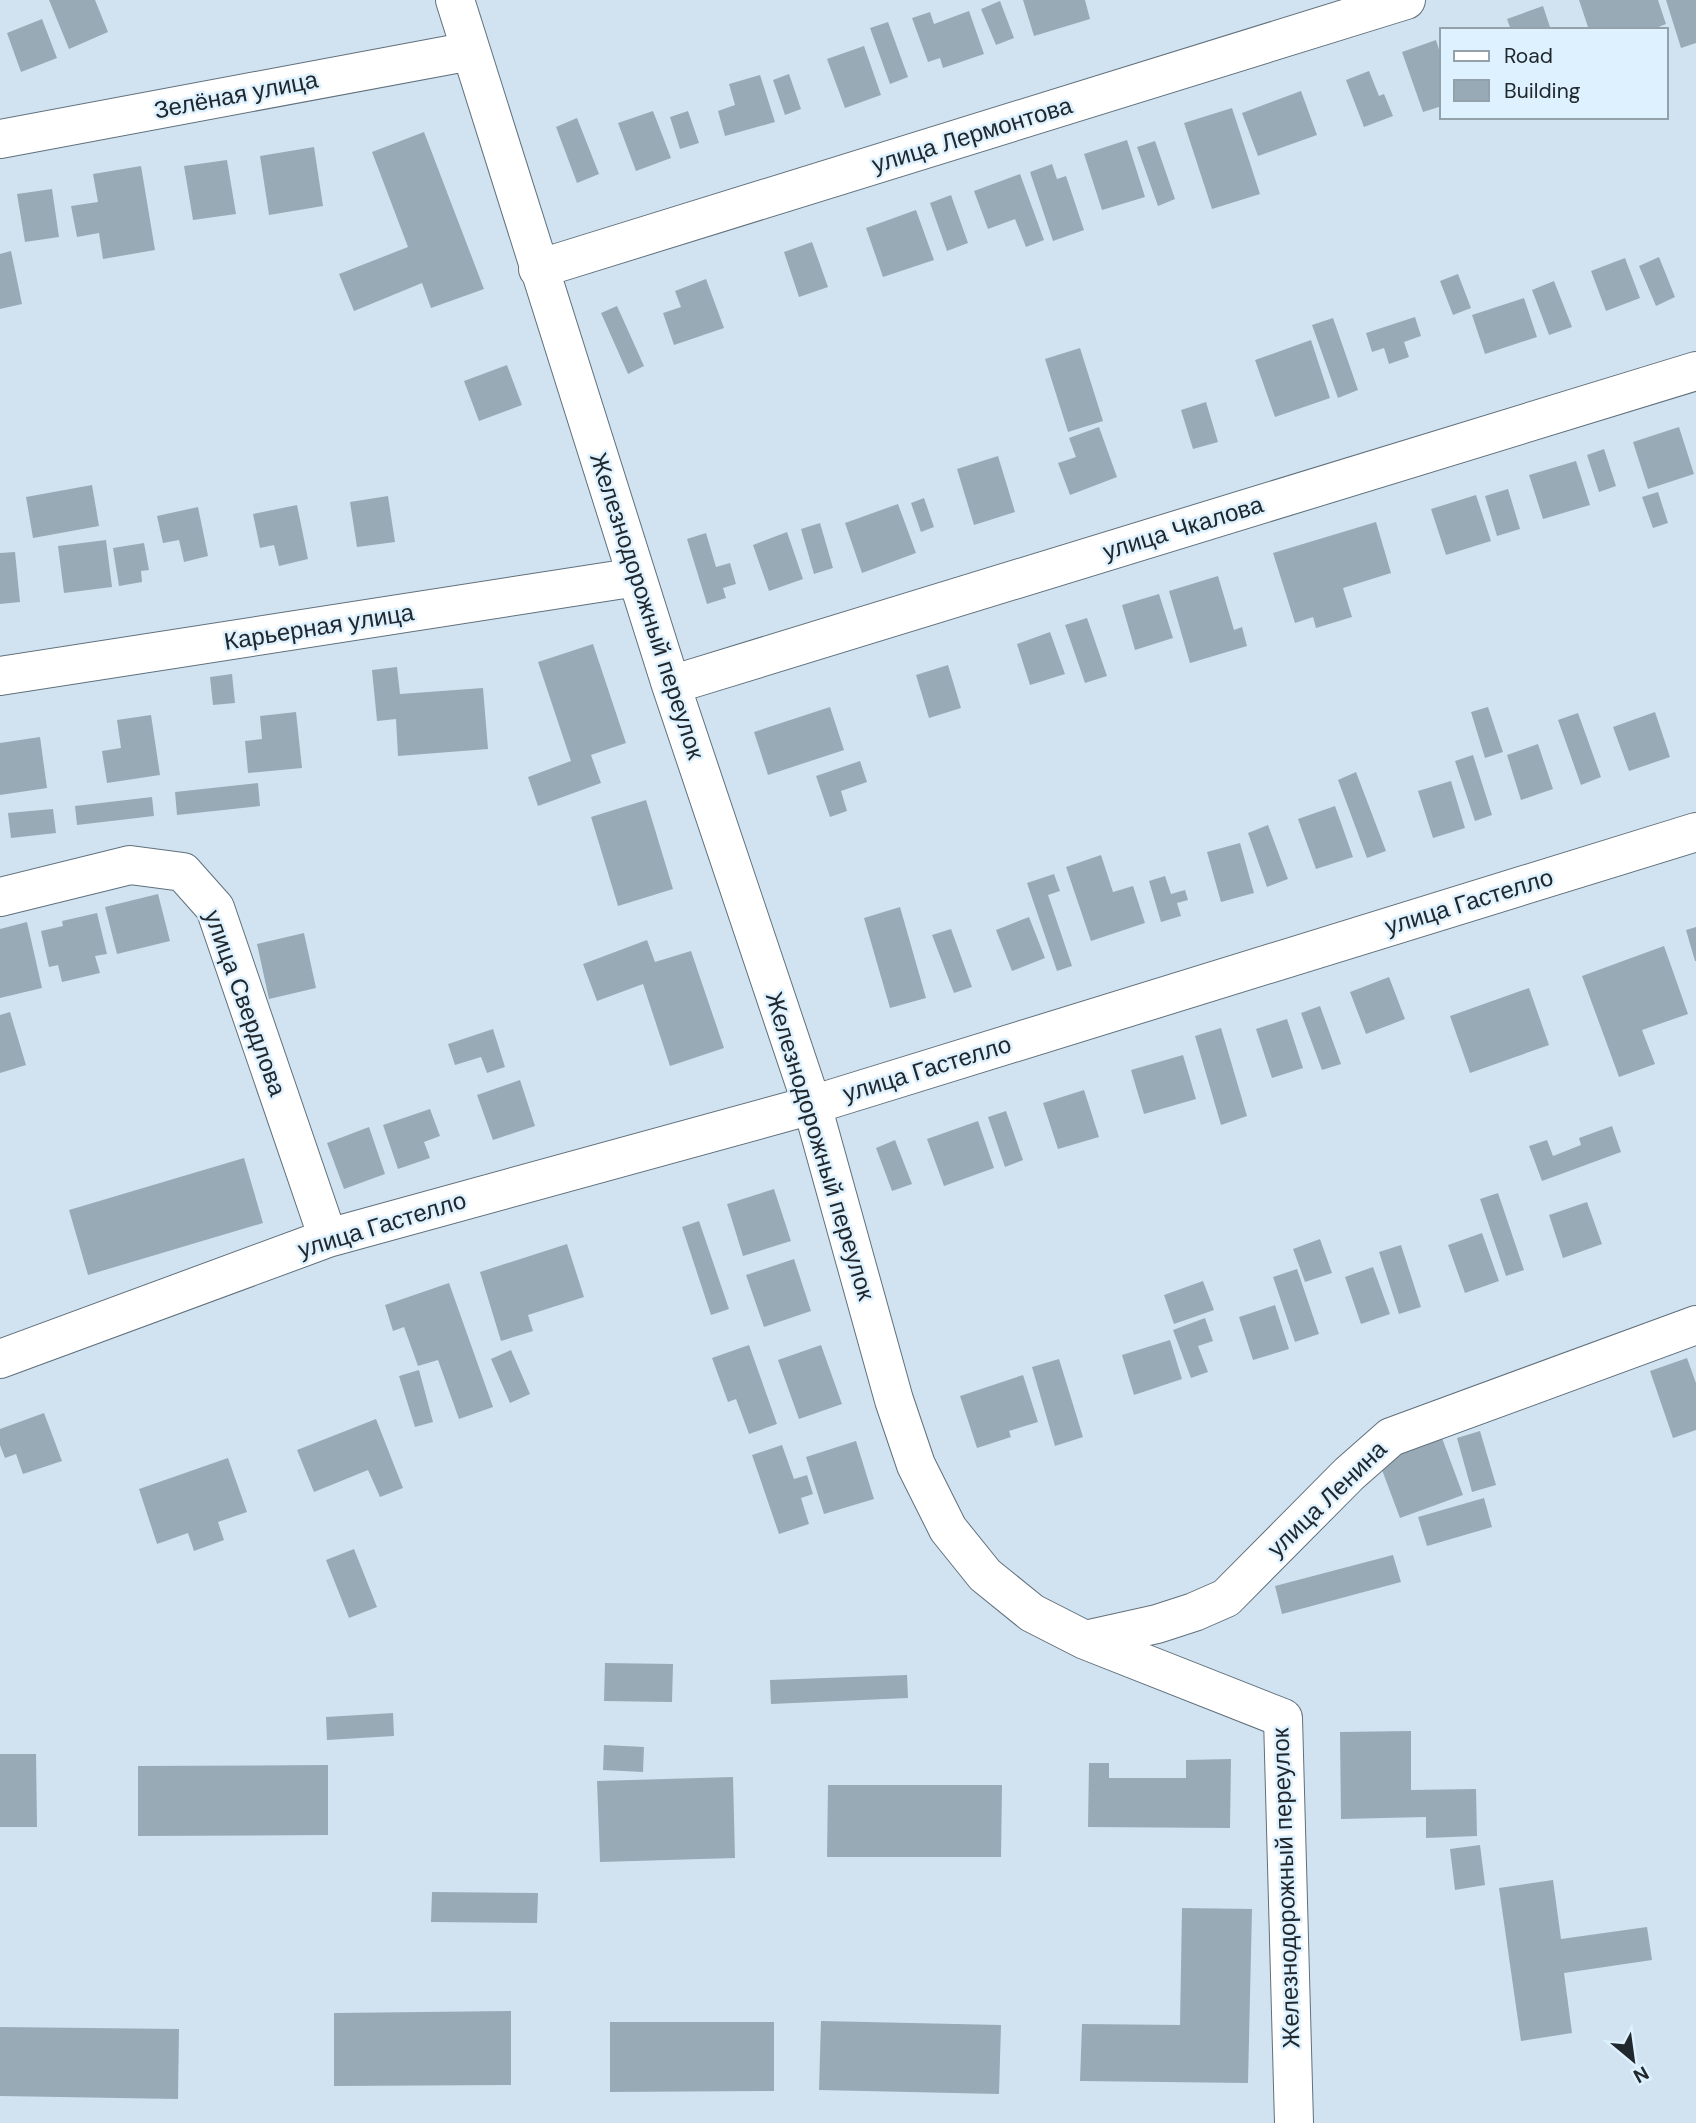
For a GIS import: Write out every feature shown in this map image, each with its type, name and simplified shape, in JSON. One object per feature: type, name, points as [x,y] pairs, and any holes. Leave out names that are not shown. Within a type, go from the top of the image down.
[{"type":"street","name":"Железнодорожный переулок","points":[[455,0],[671,685],[812,1105],[894,1400],[916,1465],[948,1529],[985,1575],[1032,1613],[1085,1640],[1283,1717],[1294,2123]]},
{"type":"street","name":"улица Лермонтова","points":[[538,270],[1406,0]]},
{"type":"street","name":"Зелёная улица","points":[[0,139],[471,51]]},
{"type":"street","name":"улица Чкалова","points":[[671,685],[1696,371]]},
{"type":"street","name":"Карьерная улица","points":[[0,676],[637,577]]},
{"type":"street","name":"улица Гастелло","points":[[0,1359],[328,1238],[812,1105],[1696,832]]},
{"type":"street","name":"улица Свердлова","points":[[0,897],[130,865],[183,872],[215,908],[328,1238]]},
{"type":"street","name":"улица Ленина","points":[[1085,1640],[1157,1624],[1226,1598],[1349,1474],[1391,1437],[1696,1325]]},
{"type":"building","points":[[49,0],[95,0],[108,32],[69,49]]},
{"type":"building","points":[[1023,0],[1085,0],[1090,19],[1034,36]]},
{"type":"building","points":[[1579,0],[1658,0],[1666,24],[1656,28],[1588,28]]},
{"type":"building","points":[[1666,0],[1696,0],[1696,43],[1681,48]]},
{"type":"building","points":[[1000,1],[1014,38],[996,45],[981,9]]},
{"type":"building","points":[[1543,6],[1550,28],[1510,28],[1507,19]]},
{"type":"building","points":[[969,11],[984,54],[943,68],[940,58],[928,62],[912,18],[930,12],[934,24]]},
{"type":"building","points":[[42,19],[57,58],[21,72],[7,33]]},
{"type":"building","points":[[888,22],[908,77],[890,84],[870,28]]},
{"type":"building","points":[[1436,40],[1440,53],[1440,107],[1423,112],[1402,52]]},
{"type":"building","points":[[864,46],[881,95],[845,108],[827,59]]},
{"type":"building","points":[[1369,71],[1379,96],[1384,94],[1393,116],[1364,127],[1346,80]]},
{"type":"building","points":[[789,74],[801,109],[785,115],[773,80]]},
{"type":"building","points":[[760,75],[775,122],[725,136],[718,111],[735,105],[729,84]]},
{"type":"building","points":[[1301,91],[1317,135],[1258,156],[1242,113]]},
{"type":"building","points":[[1232,108],[1260,194],[1212,209],[1184,123]]},
{"type":"building","points":[[653,111],[671,158],[636,171],[618,123]]},
{"type":"building","points":[[688,111],[699,143],[680,149],[670,117]]},
{"type":"building","points":[[577,118],[599,174],[577,183],[556,127]]},
{"type":"building","points":[[424,132],[484,289],[431,308],[422,283],[354,311],[339,274],[408,247],[372,152]]},
{"type":"building","points":[[1127,140],[1145,197],[1102,210],[1084,154]]},
{"type":"building","points":[[1155,141],[1175,199],[1158,206],[1137,147]]},
{"type":"building","points":[[314,147],[323,206],[269,215],[260,156]]},
{"type":"building","points":[[227,160],[236,214],[193,220],[184,166]]},
{"type":"building","points":[[1052,164],[1057,179],[1066,176],[1084,230],[1053,241],[1030,172]]},
{"type":"building","points":[[141,166],[155,250],[103,259],[99,233],[77,237],[71,206],[98,202],[93,174]]},
{"type":"building","points":[[1020,174],[1044,240],[1026,247],[1015,219],[988,229],[974,191]]},
{"type":"building","points":[[52,189],[59,237],[25,242],[17,194]]},
{"type":"building","points":[[951,195],[968,243],[947,251],[930,203]]},
{"type":"building","points":[[916,210],[934,260],[883,277],[866,228]]},
{"type":"building","points":[[812,242],[828,287],[799,297],[784,252]]},
{"type":"building","points":[[11,251],[22,304],[0,309],[0,254]]},
{"type":"building","points":[[1659,257],[1675,297],[1656,306],[1639,266]]},
{"type":"building","points":[[1625,258],[1640,298],[1606,311],[1591,271]]},
{"type":"building","points":[[1458,274],[1471,308],[1453,315],[1440,281]]},
{"type":"building","points":[[706,279],[724,328],[674,345],[663,313],[681,307],[675,291]]},
{"type":"building","points":[[1554,281],[1572,327],[1549,335],[1532,290]]},
{"type":"building","points":[[1524,298],[1537,337],[1485,354],[1472,315]]},
{"type":"building","points":[[617,306],[644,366],[628,374],[601,313]]},
{"type":"building","points":[[1415,317],[1421,336],[1404,342],[1409,357],[1389,364],[1384,348],[1372,352],[1366,333]]},
{"type":"building","points":[[1333,318],[1358,390],[1338,398],[1312,325]]},
{"type":"building","points":[[1311,340],[1330,398],[1275,417],[1255,360]]},
{"type":"building","points":[[1080,348],[1103,421],[1068,432],[1045,359]]},
{"type":"building","points":[[507,365],[522,405],[479,421],[464,381]]},
{"type":"building","points":[[1206,402],[1218,442],[1193,449],[1181,410]]},
{"type":"building","points":[[1099,427],[1117,477],[1070,495],[1058,463],[1076,457],[1069,438]]},
{"type":"building","points":[[1679,427],[1694,474],[1648,489],[1633,442]]},
{"type":"building","points":[[1604,449],[1616,486],[1599,492],[1587,455]]},
{"type":"building","points":[[998,456],[1015,512],[974,525],[957,469]]},
{"type":"building","points":[[1576,461],[1590,505],[1543,519],[1529,475]]},
{"type":"building","points":[[92,485],[99,526],[33,538],[26,497]]},
{"type":"building","points":[[1508,489],[1520,529],[1497,536],[1485,496]]},
{"type":"building","points":[[1658,492],[1668,523],[1653,528],[1642,497]]},
{"type":"building","points":[[1476,495],[1491,541],[1446,555],[1431,509]]},
{"type":"building","points":[[388,496],[395,542],[357,547],[350,502]]},
{"type":"building","points":[[924,498],[934,527],[921,532],[911,503]]},
{"type":"building","points":[[898,504],[916,553],[862,573],[845,523]]},
{"type":"building","points":[[297,505],[308,559],[279,566],[274,545],[260,548],[253,514]]},
{"type":"building","points":[[198,507],[208,556],[184,562],[179,540],[163,543],[157,516]]},
{"type":"building","points":[[1376,522],[1391,573],[1343,588],[1352,617],[1316,628],[1313,617],[1295,623],[1273,553]]},
{"type":"building","points":[[820,523],[833,568],[814,574],[801,529]]},
{"type":"building","points":[[787,532],[803,579],[769,591],[753,545]]},
{"type":"building","points":[[706,533],[716,567],[730,563],[736,584],[723,588],[726,598],[707,604],[687,539]]},
{"type":"building","points":[[106,540],[112,587],[64,593],[58,546]]},
{"type":"building","points":[[144,543],[149,570],[141,571],[142,582],[119,586],[113,548]]},
{"type":"building","points":[[15,552],[20,602],[0,604],[0,553]]},
{"type":"building","points":[[1218,576],[1234,630],[1242,627],[1247,646],[1190,663],[1169,591]]},
{"type":"building","points":[[1159,594],[1173,638],[1135,650],[1122,605]]},
{"type":"building","points":[[1087,618],[1107,676],[1085,683],[1065,625]]},
{"type":"building","points":[[1050,632],[1065,674],[1030,685],[1017,644]]},
{"type":"building","points":[[593,644],[626,743],[591,755],[601,783],[538,806],[528,777],[571,761],[538,662]]},
{"type":"building","points":[[948,665],[961,708],[929,718],[916,675]]},
{"type":"building","points":[[397,667],[400,694],[483,688],[488,749],[398,756],[396,719],[377,721],[372,670]]},
{"type":"building","points":[[232,674],[235,703],[213,705],[210,677]]},
{"type":"building","points":[[830,707],[844,750],[768,775],[754,732]]},
{"type":"building","points":[[1488,707],[1503,752],[1485,758],[1471,712]]},
{"type":"building","points":[[296,712],[302,768],[248,773],[245,741],[262,739],[260,716]]},
{"type":"building","points":[[1655,712],[1670,757],[1629,771],[1613,727]]},
{"type":"building","points":[[1578,713],[1601,777],[1581,785],[1558,720]]},
{"type":"building","points":[[151,715],[160,775],[107,783],[102,751],[121,748],[117,720]]},
{"type":"building","points":[[40,737],[47,788],[0,795],[0,743]]},
{"type":"building","points":[[1538,744],[1553,789],[1521,800],[1507,755]]},
{"type":"building","points":[[1473,755],[1492,815],[1475,821],[1455,761]]},
{"type":"building","points":[[860,761],[867,782],[841,791],[847,811],[830,817],[816,776]]},
{"type":"building","points":[[1356,772],[1386,851],[1367,858],[1338,780]]},
{"type":"building","points":[[1451,781],[1465,828],[1433,838],[1418,791]]},
{"type":"building","points":[[258,783],[260,806],[177,815],[175,792]]},
{"type":"building","points":[[152,797],[154,816],[77,825],[75,806]]},
{"type":"building","points":[[646,800],[673,889],[618,906],[591,817]]},
{"type":"building","points":[[1335,806],[1353,857],[1316,869],[1298,819]]},
{"type":"building","points":[[53,809],[56,833],[11,838],[8,813]]},
{"type":"building","points":[[1268,825],[1288,879],[1267,887],[1248,833]]},
{"type":"building","points":[[1240,843],[1254,893],[1221,902],[1207,852]]},
{"type":"building","points":[[1101,855],[1113,892],[1133,886],[1145,923],[1091,941],[1066,867]]},
{"type":"building","points":[[1054,874],[1060,891],[1048,895],[1072,966],[1057,971],[1027,883]]},
{"type":"building","points":[[1165,876],[1171,894],[1185,890],[1188,900],[1177,903],[1181,916],[1161,922],[1149,881]]},
{"type":"building","points":[[158,894],[170,941],[117,954],[105,907]]},
{"type":"building","points":[[900,907],[926,998],[890,1008],[864,918]]},
{"type":"building","points":[[97,913],[107,954],[95,956],[100,973],[62,982],[58,965],[49,967],[41,931],[63,926],[62,921]]},
{"type":"building","points":[[1029,917],[1045,958],[1012,971],[996,930]]},
{"type":"building","points":[[27,922],[42,988],[0,998],[0,929]]},
{"type":"building","points":[[1696,927],[1696,961],[1695,961],[1686,930]]},
{"type":"building","points":[[951,929],[972,987],[954,993],[932,935]]},
{"type":"building","points":[[304,933],[316,988],[269,999],[257,944]]},
{"type":"building","points":[[647,940],[655,962],[691,951],[724,1048],[670,1066],[643,984],[597,1001],[583,964]]},
{"type":"building","points":[[1664,946],[1688,1014],[1642,1030],[1655,1064],[1619,1077],[1582,976]]},
{"type":"building","points":[[1389,977],[1405,1019],[1366,1034],[1350,992]]},
{"type":"building","points":[[1529,988],[1549,1045],[1470,1073],[1450,1016]]},
{"type":"building","points":[[1320,1006],[1341,1064],[1322,1070],[1301,1013]]},
{"type":"building","points":[[10,1012],[26,1065],[0,1073],[0,1015]]},
{"type":"building","points":[[1287,1019],[1303,1068],[1272,1078],[1256,1029]]},
{"type":"building","points":[[1221,1028],[1247,1116],[1221,1125],[1195,1036]]},
{"type":"building","points":[[493,1029],[505,1067],[487,1073],[481,1057],[455,1065],[448,1044]]},
{"type":"building","points":[[1183,1055],[1196,1099],[1144,1114],[1131,1070]]},
{"type":"building","points":[[520,1080],[535,1126],[493,1140],[477,1095]]},
{"type":"building","points":[[1084,1090],[1099,1137],[1058,1149],[1043,1103]]},
{"type":"building","points":[[430,1109],[440,1136],[424,1142],[430,1158],[398,1169],[383,1125]]},
{"type":"building","points":[[1006,1111],[1023,1160],[1005,1167],[988,1117]]},
{"type":"building","points":[[978,1121],[994,1168],[944,1186],[927,1139]]},
{"type":"building","points":[[1612,1126],[1621,1152],[1542,1181],[1529,1146],[1547,1140],[1553,1156],[1581,1145],[1579,1138]]},
{"type":"building","points":[[369,1127],[385,1174],[344,1189],[327,1143]]},
{"type":"building","points":[[895,1140],[912,1184],[892,1191],[876,1148]]},
{"type":"building","points":[[244,1158],[263,1223],[88,1275],[69,1210]]},
{"type":"building","points":[[774,1189],[791,1241],[743,1256],[727,1204]]},
{"type":"building","points":[[1498,1193],[1524,1270],[1506,1276],[1480,1199]]},
{"type":"building","points":[[1587,1202],[1602,1244],[1563,1258],[1549,1215]]},
{"type":"building","points":[[699,1221],[729,1309],[711,1315],[682,1227]]},
{"type":"building","points":[[1482,1233],[1499,1281],[1465,1293],[1448,1245]]},
{"type":"building","points":[[1320,1239],[1332,1273],[1305,1282],[1293,1249]]},
{"type":"building","points":[[567,1244],[584,1297],[528,1315],[533,1331],[501,1341],[480,1272]]},
{"type":"building","points":[[1401,1245],[1421,1307],[1399,1314],[1379,1252]]},
{"type":"building","points":[[794,1259],[811,1311],[764,1327],[746,1275]]},
{"type":"building","points":[[1373,1267],[1390,1314],[1361,1324],[1345,1277]]},
{"type":"building","points":[[1297,1269],[1319,1334],[1295,1342],[1273,1277]]},
{"type":"building","points":[[1203,1281],[1214,1310],[1174,1324],[1164,1295]]},
{"type":"building","points":[[449,1283],[493,1407],[459,1419],[438,1360],[418,1366],[404,1327],[393,1331],[385,1305]]},
{"type":"building","points":[[1275,1305],[1289,1349],[1253,1360],[1239,1317]]},
{"type":"building","points":[[1205,1318],[1213,1341],[1198,1346],[1208,1372],[1191,1378],[1173,1330]]},
{"type":"building","points":[[1170,1340],[1182,1379],[1134,1395],[1122,1355]]},
{"type":"building","points":[[749,1345],[777,1424],[749,1434],[736,1399],[728,1402],[712,1358]]},
{"type":"building","points":[[821,1345],[842,1404],[799,1419],[778,1360]]},
{"type":"building","points":[[511,1350],[530,1394],[510,1403],[491,1359]]},
{"type":"building","points":[[1687,1358],[1696,1383],[1696,1430],[1673,1438],[1650,1371]]},
{"type":"building","points":[[1059,1359],[1083,1437],[1055,1446],[1032,1367]]},
{"type":"building","points":[[419,1370],[433,1422],[415,1427],[399,1376]]},
{"type":"building","points":[[1023,1375],[1038,1422],[1009,1431],[1011,1437],[977,1448],[960,1396]]},
{"type":"building","points":[[44,1413],[62,1461],[23,1474],[16,1454],[5,1458],[0,1445],[0,1429]]},
{"type":"building","points":[[376,1419],[403,1488],[380,1497],[368,1470],[314,1492],[297,1450]]},
{"type":"building","points":[[1480,1431],[1496,1485],[1472,1492],[1457,1438]]},
{"type":"building","points":[[1442,1438],[1463,1495],[1400,1518],[1379,1462]]},
{"type":"building","points":[[856,1441],[874,1499],[824,1514],[806,1457]]},
{"type":"building","points":[[782,1445],[794,1479],[807,1475],[813,1494],[801,1498],[809,1524],[779,1534],[752,1455]]},
{"type":"building","points":[[228,1458],[247,1512],[218,1522],[224,1540],[194,1551],[188,1533],[157,1544],[139,1489]]},
{"type":"building","points":[[1484,1498],[1492,1527],[1427,1546],[1418,1517]]},
{"type":"building","points":[[354,1549],[377,1607],[349,1618],[326,1560]]},
{"type":"building","points":[[1393,1555],[1401,1582],[1282,1614],[1275,1586]]},
{"type":"building","points":[[605,1663],[673,1664],[672,1702],[604,1701]]},
{"type":"building","points":[[907,1675],[908,1698],[771,1704],[770,1680]]},
{"type":"building","points":[[393,1713],[394,1736],[327,1740],[326,1717]]},
{"type":"building","points":[[1411,1731],[1411,1790],[1476,1789],[1477,1836],[1426,1838],[1426,1817],[1341,1819],[1340,1732]]},
{"type":"building","points":[[604,1745],[644,1747],[643,1772],[603,1770]]},
{"type":"building","points":[[0,1754],[36,1754],[37,1827],[0,1827]]},
{"type":"building","points":[[1231,1759],[1230,1828],[1088,1827],[1089,1763],[1109,1763],[1109,1778],[1186,1778],[1186,1760]]},
{"type":"building","points":[[328,1765],[328,1835],[138,1836],[138,1766]]},
{"type":"building","points":[[733,1777],[735,1858],[600,1862],[597,1781]]},
{"type":"building","points":[[828,1785],[1002,1785],[1001,1857],[827,1857]]},
{"type":"building","points":[[1480,1845],[1485,1885],[1455,1890],[1450,1849]]},
{"type":"building","points":[[1553,1880],[1561,1939],[1647,1927],[1652,1960],[1564,1973],[1572,2033],[1521,2041],[1499,1888]]},
{"type":"building","points":[[432,1892],[538,1893],[537,1923],[431,1922]]},
{"type":"building","points":[[1182,1908],[1252,1909],[1248,2083],[1080,2081],[1082,2024],[1180,2025]]},
{"type":"building","points":[[511,2011],[511,2085],[334,2086],[334,2013]]},
{"type":"building","points":[[821,2021],[1001,2025],[999,2094],[819,2090]]},
{"type":"building","points":[[610,2022],[774,2022],[774,2091],[610,2092]]},
{"type":"building","points":[[0,2027],[179,2029],[178,2099],[0,2096]]}]
